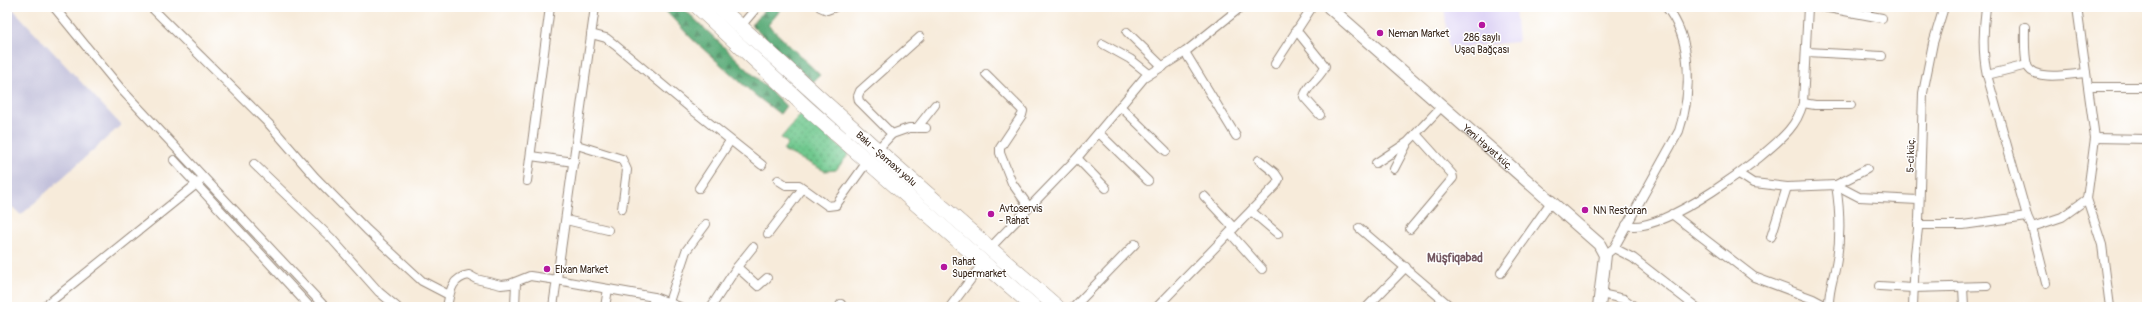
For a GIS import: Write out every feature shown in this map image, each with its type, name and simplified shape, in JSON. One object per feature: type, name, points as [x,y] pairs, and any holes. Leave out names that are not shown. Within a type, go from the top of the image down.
[{"type":"highway","name":"Bakı - Şamaxı yolu","points":[[698,7],[872,156],[990,248],[1057,307]]},
{"type":"highway","name":"Bakı - Şamaxı yolu","points":[[719,7],[983,263],[1034,307]]},
{"type":"street","points":[[54,7],[121,89],[325,307]]},
{"type":"street","points":[[151,7],[269,124],[314,177],[368,230],[422,282],[449,295]]},
{"type":"street","points":[[527,181],[550,7]]},
{"type":"street","points":[[553,307],[577,145],[595,7]]},
{"type":"street","points":[[740,27],[757,7]]},
{"type":"street","points":[[820,7],[827,10],[835,7]]},
{"type":"street","points":[[990,248],[1077,158],[1138,84],[1149,74],[1163,67],[1184,52],[1241,7]]},
{"type":"street","points":[[1275,64],[1312,7]]},
{"type":"street","name":"Yeni Həyat küç.","points":[[1329,7],[1599,244],[1610,251]]},
{"type":"street","points":[[1599,307],[1610,251],[1679,131],[1686,106],[1687,75],[1684,41],[1676,20],[1666,7]]},
{"type":"street","points":[[1626,225],[1637,226],[1672,214],[1703,198],[1738,174],[1788,132],[1800,114],[1803,103],[1807,52],[1808,7]]},
{"type":"street","points":[[1823,7],[1882,18]]},
{"type":"street","name":"5-ci küç.","points":[[1912,307],[1918,225],[1923,93],[1933,43],[1944,7]]},
{"type":"street","points":[[1986,7],[1983,29],[1983,56],[1987,75],[2027,216],[2032,227],[2046,283]]},
{"type":"street","points":[[2077,7],[2095,138],[2087,199],[2102,246],[2110,307]]},
{"type":"street","points":[[2025,27],[2027,65],[2034,74],[2042,76],[2086,73]]},
{"type":"street","points":[[1296,30],[1325,66],[1323,71],[1306,90],[1304,96],[1320,115]]},
{"type":"street","points":[[1127,32],[1163,67]]},
{"type":"street","points":[[591,34],[606,38],[730,141],[762,165]]},
{"type":"street","points":[[892,134],[859,101],[858,96],[860,91],[920,37]]},
{"type":"street","points":[[1103,44],[1130,59],[1149,74]]},
{"type":"street","points":[[1184,52],[1236,136]]},
{"type":"street","points":[[1807,52],[1882,56]]},
{"type":"street","points":[[1987,75],[2027,65]]},
{"type":"street","points":[[986,74],[1023,110],[1022,115],[1000,148],[1000,153],[1012,183],[1029,207]]},
{"type":"street","points":[[2089,87],[2147,87]]},
{"type":"street","points":[[1803,103],[1815,105],[1851,105]]},
{"type":"street","points":[[917,128],[935,105]]},
{"type":"street","points":[[1120,106],[1166,151]]},
{"type":"street","points":[[1376,163],[1408,142],[1442,106]]},
{"type":"street","points":[[778,180],[786,185],[799,185],[828,206],[832,207],[836,205],[872,156],[892,134],[901,129],[926,128]]},
{"type":"street","points":[[1099,133],[1148,181]]},
{"type":"street","points":[[1410,229],[1453,178],[1452,174],[1416,134]]},
{"type":"street","points":[[2095,138],[2147,139]]},
{"type":"street","points":[[699,188],[730,141]]},
{"type":"street","points":[[1394,169],[1408,142]]},
{"type":"street","points":[[577,145],[622,159],[626,170],[622,209]]},
{"type":"street","points":[[531,156],[574,162]]},
{"type":"street","points":[[1077,158],[1106,188]]},
{"type":"street","points":[[174,160],[310,307]]},
{"type":"street","points":[[1157,307],[1232,231],[1279,179],[1275,173],[1259,160]]},
{"type":"street","points":[[254,164],[331,238],[379,292],[398,307]]},
{"type":"street","points":[[1738,174],[1754,183],[1787,187],[1836,185],[1867,169]]},
{"type":"street","points":[[44,307],[204,178]]},
{"type":"street","points":[[1672,214],[1754,277],[1813,299],[1828,307],[1828,298],[1837,260],[1840,230],[1841,213],[1836,185]]},
{"type":"street","points":[[1836,185],[1859,197],[1918,200]]},
{"type":"street","points":[[1771,237],[1787,187]]},
{"type":"street","points":[[768,234],[804,188]]},
{"type":"street","points":[[1204,196],[1262,269]]},
{"type":"street","points":[[2032,227],[2062,217],[2087,199]]},
{"type":"street","points":[[1501,273],[1551,202]]},
{"type":"street","points":[[1251,211],[1278,234]]},
{"type":"street","points":[[1918,225],[1963,225],[2027,216]]},
{"type":"street","points":[[566,220],[608,230]]},
{"type":"street","points":[[669,302],[686,251],[706,224]]},
{"type":"street","points":[[1359,228],[1451,307]]},
{"type":"street","points":[[1074,307],[1135,244]]},
{"type":"street","points":[[711,307],[737,267],[753,247]]},
{"type":"street","points":[[1610,251],[1633,258],[1696,307]]},
{"type":"street","points":[[950,307],[983,263]]},
{"type":"street","points":[[737,267],[758,286],[767,278]]},
{"type":"street","points":[[1367,307],[1406,267]]},
{"type":"street","points":[[447,307],[454,281],[462,276],[468,275],[476,279],[502,285],[516,282],[530,276],[557,280],[654,297],[680,307]]},
{"type":"street","points":[[516,282],[516,307]]},
{"type":"street","points":[[1879,286],[1913,288],[1987,286]]},
{"type":"street","points":[[1963,287],[1964,307]]},
{"type":"street","points":[[604,307],[608,288]]},
{"type":"street","points":[[1601,294],[1624,299],[1635,307]]},
{"type":"street","points":[[652,307],[654,297]]},
{"type":"shaded area","points":[[7,7],[11,7],[121,125],[21,215],[7,202]]},
{"type":"shaded area","name":"286 saylı Uşaq Bağçası","points":[[1444,7],[1515,7],[1518,42],[1449,48]]},
{"type":"green space","points":[[662,7],[682,7],[786,106],[780,114],[756,96],[692,39]]},
{"type":"green space","points":[[767,7],[783,7],[768,25],[820,75],[813,82],[751,25]]},
{"type":"green space","points":[[801,114],[849,154],[836,170],[825,171],[783,150],[788,143],[781,138]]},
{"type":"place","name":"286 saylı Uşaq Bağçası","points":[[1482,25]]},
{"type":"place","name":"Neman Market","points":[[1380,33]]},
{"type":"place","name":"NN Restoran","points":[[1585,210]]},
{"type":"place","name":"Avtoservis - Rahat","points":[[991,214]]},
{"type":"place","name":"Rahat Supermarket","points":[[944,267]]},
{"type":"place","name":"Elxan Market","points":[[547,269]]},
{"type":"district","name":"Müşfiqabad","points":[[1455,258]]}]
